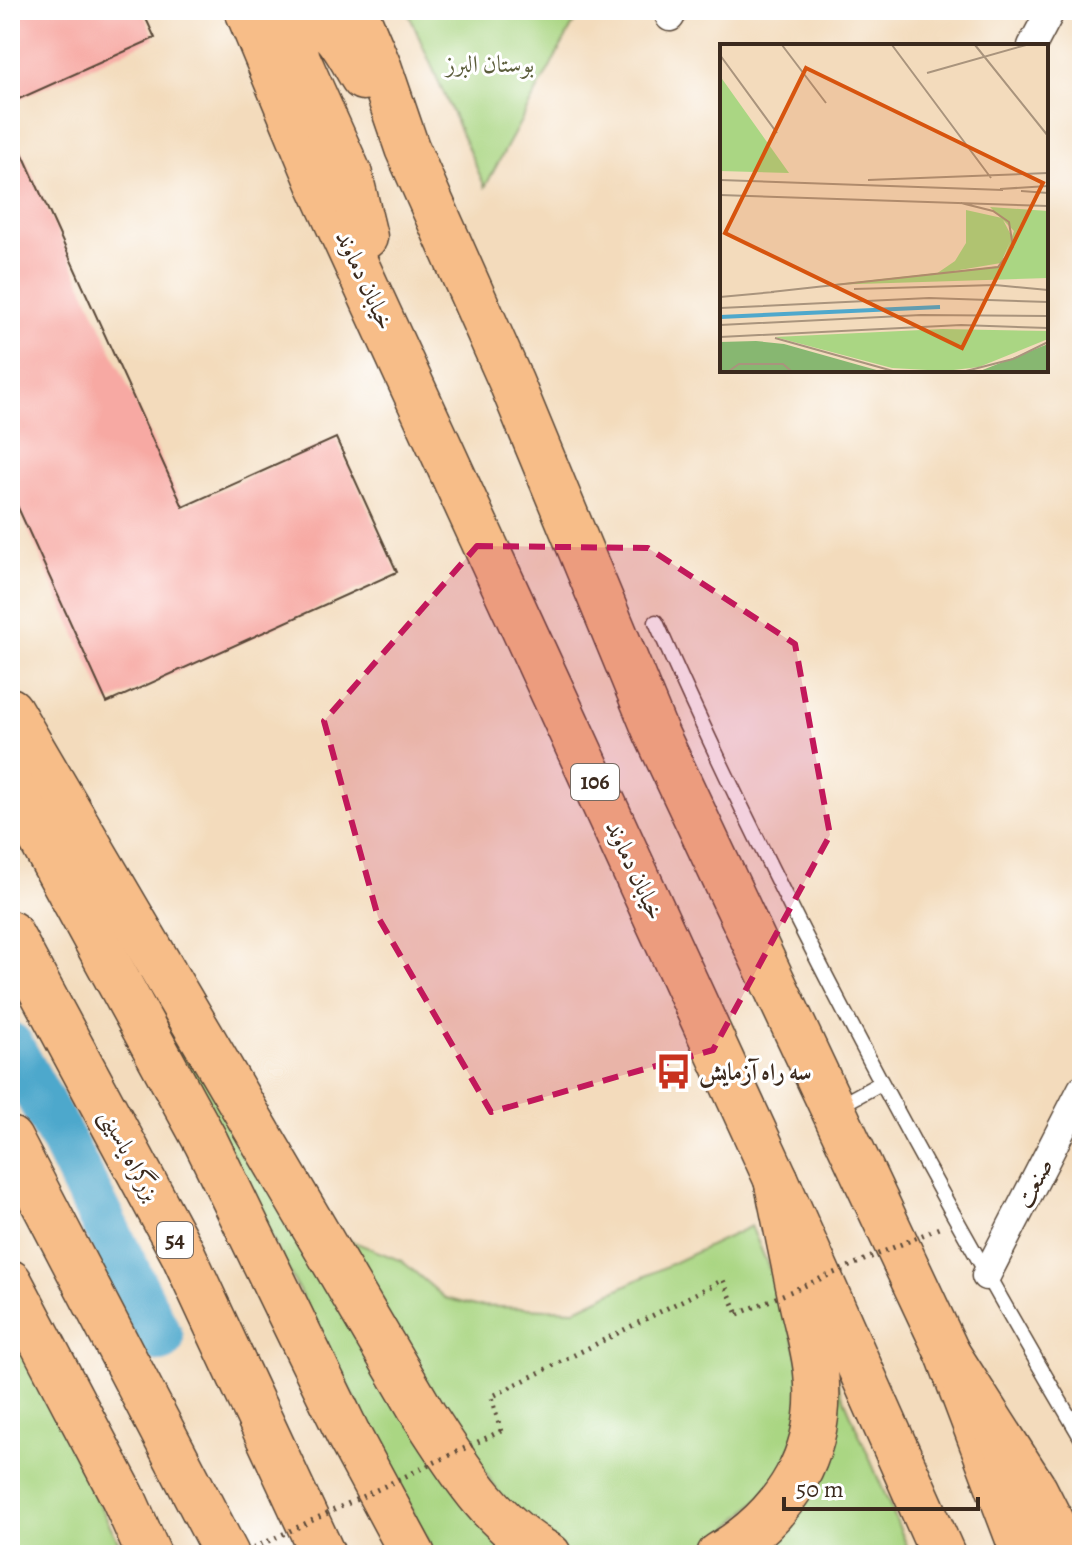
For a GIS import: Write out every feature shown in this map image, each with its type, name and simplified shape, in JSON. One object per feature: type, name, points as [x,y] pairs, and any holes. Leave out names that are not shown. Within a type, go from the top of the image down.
[{"type":"main road","name":"خیابان دماوند","points":[[247,10],[318,181],[386,323],[776,1179],[943,1555]]},
{"type":"main road","points":[[355,10],[380,69],[407,148],[511,382],[656,733],[948,1354],[1024,1555]]},
{"type":"main road","points":[[386,323],[350,175],[293,45],[292,31],[297,25],[312,19],[328,28],[407,148]]},
{"type":"main road","points":[[10,710],[433,1428],[496,1517],[527,1543],[549,1555]]},
{"type":"main road","points":[[10,783],[206,1142],[349,1436],[413,1555]]},
{"type":"main road","name":"بزرگراه یاسینی","points":[[10,933],[183,1254],[323,1555]]},
{"type":"main road","points":[[10,1139],[227,1555]]},
{"type":"main road","points":[[719,1555],[749,1537],[778,1508],[795,1485],[812,1437],[816,1372],[776,1179]]},
{"type":"main road","points":[[10,1282],[123,1497],[149,1555]]},
{"type":"main road","points":[[948,1354],[1035,1490],[1068,1555]]},
{"type":"street","points":[[1033,44],[1051,10]]},
{"type":"street","name":"صنعت","points":[[986,1276],[1082,1089]]},
{"type":"lane","points":[[656,622],[701,724],[881,1083],[986,1276],[1082,1439]]},
{"type":"lane","points":[[833,1109],[881,1083]]},
{"type":"path","points":[[239,1555],[501,1431],[491,1397],[723,1280],[738,1314],[939,1228]]},
{"type":"highlighted area","points":[[477,546],[648,548],[795,644],[830,835],[713,1050],[491,1112],[378,917],[324,721]]},
{"type":"green space","name":"بوستان البرز","points":[[407,10],[581,10],[485,187]]},
{"type":"green space","points":[[51,794],[534,1555],[435,1555],[174,1048]]},
{"type":"green space","points":[[751,1226],[785,1305],[805,1386],[794,1465],[701,1555],[568,1555],[521,1527],[329,1232],[402,1261],[445,1298],[475,1306],[574,1310]]},
{"type":"green space","points":[[10,1328],[125,1555],[10,1555]]},
{"type":"green space","points":[[825,1346],[842,1394],[911,1555],[734,1555],[762,1537]]},
{"type":"building","points":[[10,10],[142,10],[155,38],[10,103]]},
{"type":"building","points":[[10,126],[183,507],[336,438],[397,572],[107,703],[10,490]]},
{"type":"waterway","points":[[10,1045],[61,1137],[161,1339]]},
{"type":"place","name":"سه راه آزمایش","points":[[673,1072]]}]
